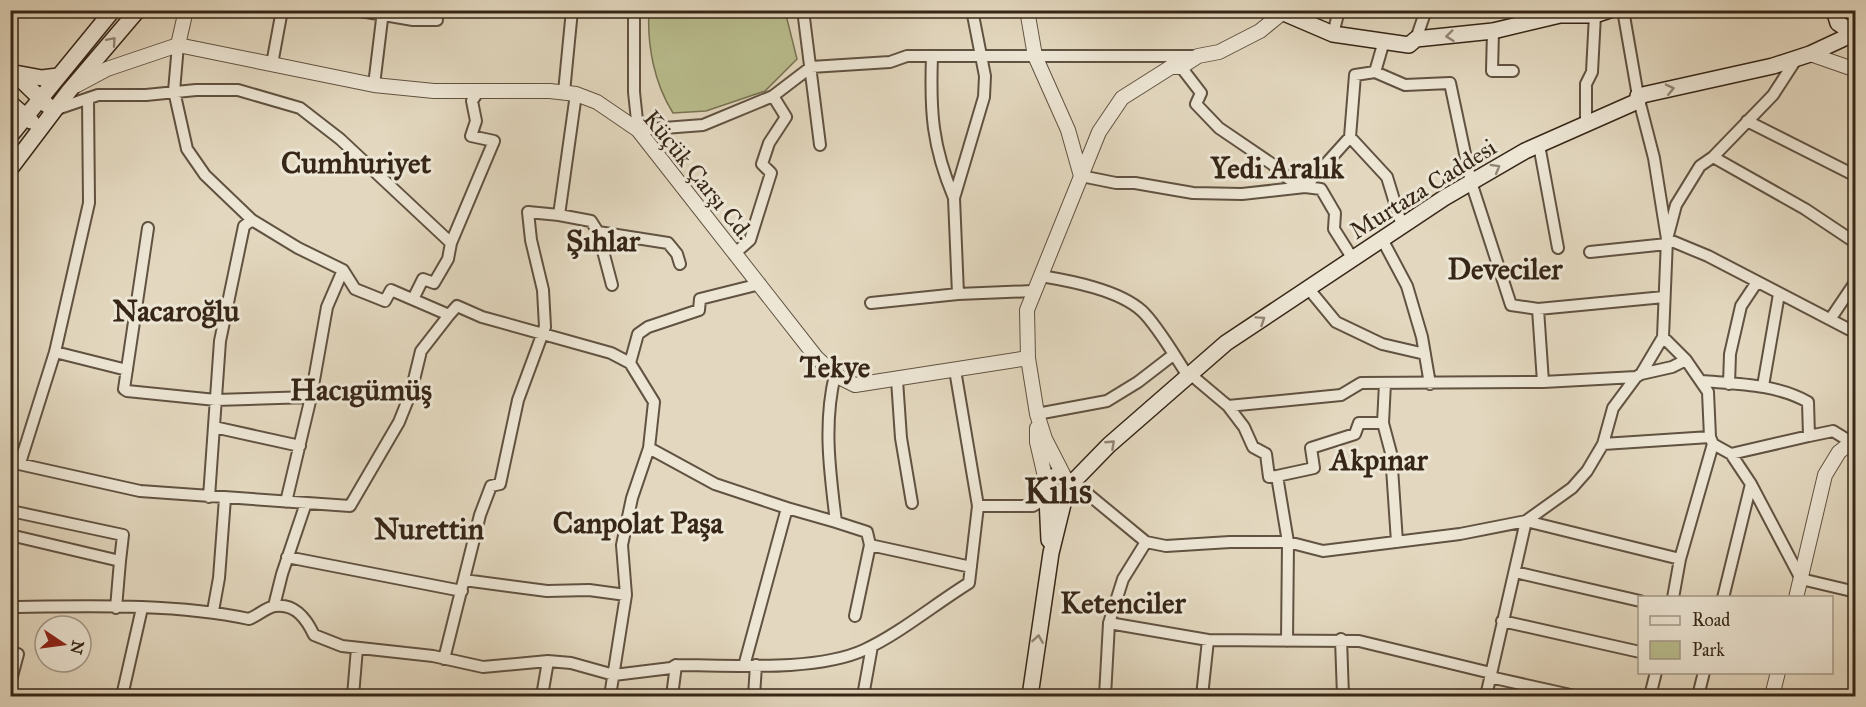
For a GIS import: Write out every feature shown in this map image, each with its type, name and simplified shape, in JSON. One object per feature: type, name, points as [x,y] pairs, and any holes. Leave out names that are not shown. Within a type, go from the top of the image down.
[{"type":"main road","points":[[11,135],[113,10]]},
{"type":"main road","points":[[10,169],[69,91],[138,10]]},
{"type":"main road","points":[[1279,12],[1333,34],[1409,45],[1416,39],[1493,31],[1559,13],[1595,15],[1611,10]]},
{"type":"main road","points":[[1834,10],[1838,23],[1854,35]]},
{"type":"main road","name":"Murtaza Caddesi","points":[[1068,481],[1226,343],[1471,183],[1539,145],[1638,101],[1638,96],[1803,56],[1854,35]]},
{"type":"main road","points":[[13,71],[42,78],[58,76]]},
{"type":"main road","points":[[13,71],[54,110]]},
{"type":"main road","points":[[10,103],[40,129]]},
{"type":"main road","points":[[1030,696],[1050,553],[1064,500],[1070,493],[1068,481],[1053,476],[1046,481],[1044,489],[1047,498],[1050,553]]},
{"type":"main road","points":[[1047,498],[1055,502],[1064,500]]},
{"type":"street","points":[[186,10],[178,45],[174,91],[187,149],[205,175],[252,220],[298,248],[343,270],[355,289],[385,301],[391,290],[449,315]]},
{"type":"street","points":[[272,64],[282,10]]},
{"type":"street","points":[[355,10],[383,13],[413,20],[437,20]]},
{"type":"street","points":[[559,215],[570,93],[572,10]]},
{"type":"street","points":[[634,10],[634,92],[638,130],[704,125],[773,96],[811,68],[890,62],[907,56],[1198,56],[1219,52],[1260,31],[1279,12]]},
{"type":"street","points":[[803,10],[820,145]]},
{"type":"street","points":[[958,294],[954,198],[984,97],[982,56],[972,10]]},
{"type":"street","points":[[1027,10],[1035,56],[1068,130],[1081,176]]},
{"type":"street","points":[[1333,34],[1340,10]]},
{"type":"street","points":[[1416,39],[1426,10]]},
{"type":"street","points":[[1623,10],[1638,96],[1654,158],[1667,242]]},
{"type":"street","points":[[374,85],[383,13]]},
{"type":"street","points":[[1586,125],[1586,84],[1592,72],[1595,15]]},
{"type":"street","points":[[1493,31],[1492,71],[1513,71]]},
{"type":"street","points":[[1375,72],[1384,41]]},
{"type":"street","points":[[69,91],[107,69],[178,45]]},
{"type":"street","name":"Küçük Çarşı Cd.","points":[[178,45],[374,85],[478,92],[570,93],[597,102],[638,130],[816,357],[835,375],[855,385],[1028,358]]},
{"type":"street","points":[[932,56],[930,96],[933,133],[942,172],[954,198]]},
{"type":"street","points":[[1198,56],[1180,67],[1172,67],[1122,98],[1099,132],[1027,310],[1028,358],[1037,414],[1045,439],[1068,481],[1083,490],[1146,542],[1180,546],[1230,542],[1288,542],[1323,551],[1460,534],[1526,521],[1572,488],[1587,471],[1603,444],[1614,408],[1639,375],[1663,337],[1667,242],[1676,205],[1700,166],[1713,157],[1773,95],[1803,56],[1856,70]]},
{"type":"street","points":[[1180,67],[1201,93],[1196,104],[1219,128],[1272,164],[1289,179],[1305,187]]},
{"type":"street","points":[[1305,187],[1350,137],[1355,75],[1375,72],[1405,85],[1450,83],[1471,183],[1511,305],[1538,309],[1664,297]]},
{"type":"street","points":[[54,110],[98,95],[238,90],[300,108],[340,139],[451,243]]},
{"type":"street","points":[[413,299],[423,279],[434,283],[448,258],[451,243],[494,141],[471,136],[476,121],[472,101],[478,92]]},
{"type":"street","points":[[734,254],[750,240],[771,173],[762,164],[769,143],[786,117],[773,96]]},
{"type":"street","points":[[88,99],[90,203],[56,352],[15,463],[140,491],[350,506],[399,422],[411,392],[421,351],[457,306],[482,317],[612,353],[630,363],[654,402],[649,447],[633,498],[622,545],[626,596],[610,696]]},
{"type":"street","points":[[1747,120],[1856,176]]},
{"type":"street","points":[[1350,137],[1387,177],[1402,226]]},
{"type":"street","points":[[1539,145],[1558,248]]},
{"type":"street","points":[[1713,157],[1805,209],[1856,243]]},
{"type":"street","points":[[1081,176],[1193,193],[1242,194],[1305,187],[1321,189],[1335,213],[1334,230],[1353,259]]},
{"type":"street","points":[[444,659],[480,515],[490,486],[500,484],[518,400],[545,327],[543,290],[531,240],[528,212],[591,221],[598,232],[612,285]]},
{"type":"street","points":[[209,497],[220,341],[234,264],[244,226],[252,220]]},
{"type":"street","points":[[148,228],[124,389],[127,392],[216,400],[311,397]]},
{"type":"street","points":[[598,232],[668,243],[677,254],[680,264]]},
{"type":"street","points":[[1382,239],[1407,286],[1425,354],[1430,384]]},
{"type":"street","points":[[1590,252],[1667,242],[1708,256],[1856,333]]},
{"type":"street","points":[[286,502],[311,397],[327,308],[343,270]]},
{"type":"street","points":[[1041,276],[1081,284],[1127,302],[1142,311],[1189,375],[1228,406],[1244,427],[1253,447],[1266,454],[1269,477],[1314,468],[1311,448],[1355,434],[1359,423],[1383,423]]},
{"type":"street","points":[[1831,318],[1856,281]]},
{"type":"street","points":[[1730,384],[1730,354],[1741,306],[1757,282]]},
{"type":"street","points":[[630,363],[638,333],[648,327],[699,310],[700,299],[760,284]]},
{"type":"street","points":[[1308,288],[1336,322],[1382,344],[1425,354]]},
{"type":"street","points":[[871,303],[958,294],[1033,291]]},
{"type":"street","points":[[1763,386],[1779,294]]},
{"type":"street","points":[[1538,309],[1543,382]]},
{"type":"street","points":[[1663,337],[1686,360],[1708,392],[1712,440],[1680,559],[1673,596]]},
{"type":"street","points":[[56,352],[127,370]]},
{"type":"street","points":[[1037,414],[1107,400],[1138,382],[1173,355]]},
{"type":"street","points":[[1228,406],[1341,395],[1362,383],[1543,382],[1639,375],[1672,367],[1686,360]]},
{"type":"street","points":[[10,607],[213,611],[249,619],[274,606],[295,610],[305,616],[315,635],[342,646],[444,659],[483,667],[548,661],[571,663],[614,675],[671,668],[676,665],[744,666],[838,658],[872,646],[969,583],[978,506],[955,370]]},
{"type":"street","points":[[835,375],[830,398],[828,428],[836,522]]},
{"type":"street","points":[[897,380],[901,438],[912,503]]},
{"type":"street","points":[[1702,381],[1763,386],[1795,395],[1808,402],[1809,436]]},
{"type":"street","points":[[1385,383],[1383,423],[1391,453],[1396,542]]},
{"type":"street","points":[[1037,414],[1037,442],[1046,481]]},
{"type":"street","points":[[214,427],[300,446]]},
{"type":"street","points":[[1731,454],[1833,431],[1853,440],[1839,452],[1825,475],[1796,596]]},
{"type":"street","points":[[1603,444],[1712,440],[1731,454],[1751,484],[1801,579],[1856,592]]},
{"type":"street","points":[[649,447],[723,487],[867,532],[870,545],[855,616]]},
{"type":"street","points":[[1277,476],[1288,542],[1287,641]]},
{"type":"street","points":[[1723,596],[1751,484]]},
{"type":"street","points":[[213,611],[219,578],[225,498]]},
{"type":"street","points":[[978,506],[1033,506],[1047,498]]},
{"type":"street","points":[[274,606],[287,557],[306,503]]},
{"type":"street","points":[[744,666],[787,508]]},
{"type":"street","points":[[10,514],[11,511],[123,535],[116,608]]},
{"type":"street","points":[[1526,521],[1680,559]]},
{"type":"street","points":[[1486,696],[1526,521]]},
{"type":"street","points":[[10,535],[120,561]]},
{"type":"street","points":[[1105,696],[1109,622],[1123,579],[1146,542]]},
{"type":"street","points":[[870,545],[971,567]]},
{"type":"street","points":[[287,557],[463,585],[547,591],[589,590],[626,596]]},
{"type":"street","points":[[1515,572],[1638,601]]},
{"type":"street","points":[[122,696],[142,608]]},
{"type":"street","points":[[1502,621],[1638,652]]},
{"type":"street","points":[[1109,622],[1208,640],[1341,639],[1359,641],[1575,696]]},
{"type":"street","points":[[1341,639],[1343,696]]},
{"type":"street","points":[[1202,696],[1208,640]]},
{"type":"street","points":[[863,696],[872,646]]},
{"type":"street","points":[[352,696],[357,648]]},
{"type":"street","points":[[10,652],[18,654],[10,684]]},
{"type":"street","points":[[542,696],[548,661]]},
{"type":"street","points":[[672,696],[676,665]]},
{"type":"street","points":[[754,696],[756,665]]},
{"type":"street","points":[[1650,696],[1656,674]]},
{"type":"street","points":[[1698,696],[1704,674]]},
{"type":"street","points":[[1772,696],[1778,674]]},
{"type":"green space","points":[[649,11],[785,11],[797,59],[765,91],[706,111],[673,113],[661,89],[653,63],[649,37]]},
{"type":"district","name":"Cumhuriyet","points":[[356,163]]},
{"type":"district","name":"Yedi Aralık","points":[[1277,168]]},
{"type":"district","name":"Şıhlar","points":[[603,241]]},
{"type":"district","name":"Deveciler","points":[[1505,269]]},
{"type":"district","name":"Nacaroğlu","points":[[176,311]]},
{"type":"district","name":"Tekye","points":[[835,367]]},
{"type":"district","name":"Hacıgümüş","points":[[361,390]]},
{"type":"district","name":"Akpınar","points":[[1379,460]]},
{"type":"district","name":"Kilis","points":[[1058,490]]},
{"type":"district","name":"Canpolat Paşa","points":[[638,523]]},
{"type":"district","name":"Nurettin","points":[[429,529]]},
{"type":"district","name":"Ketenciler","points":[[1123,603]]}]
